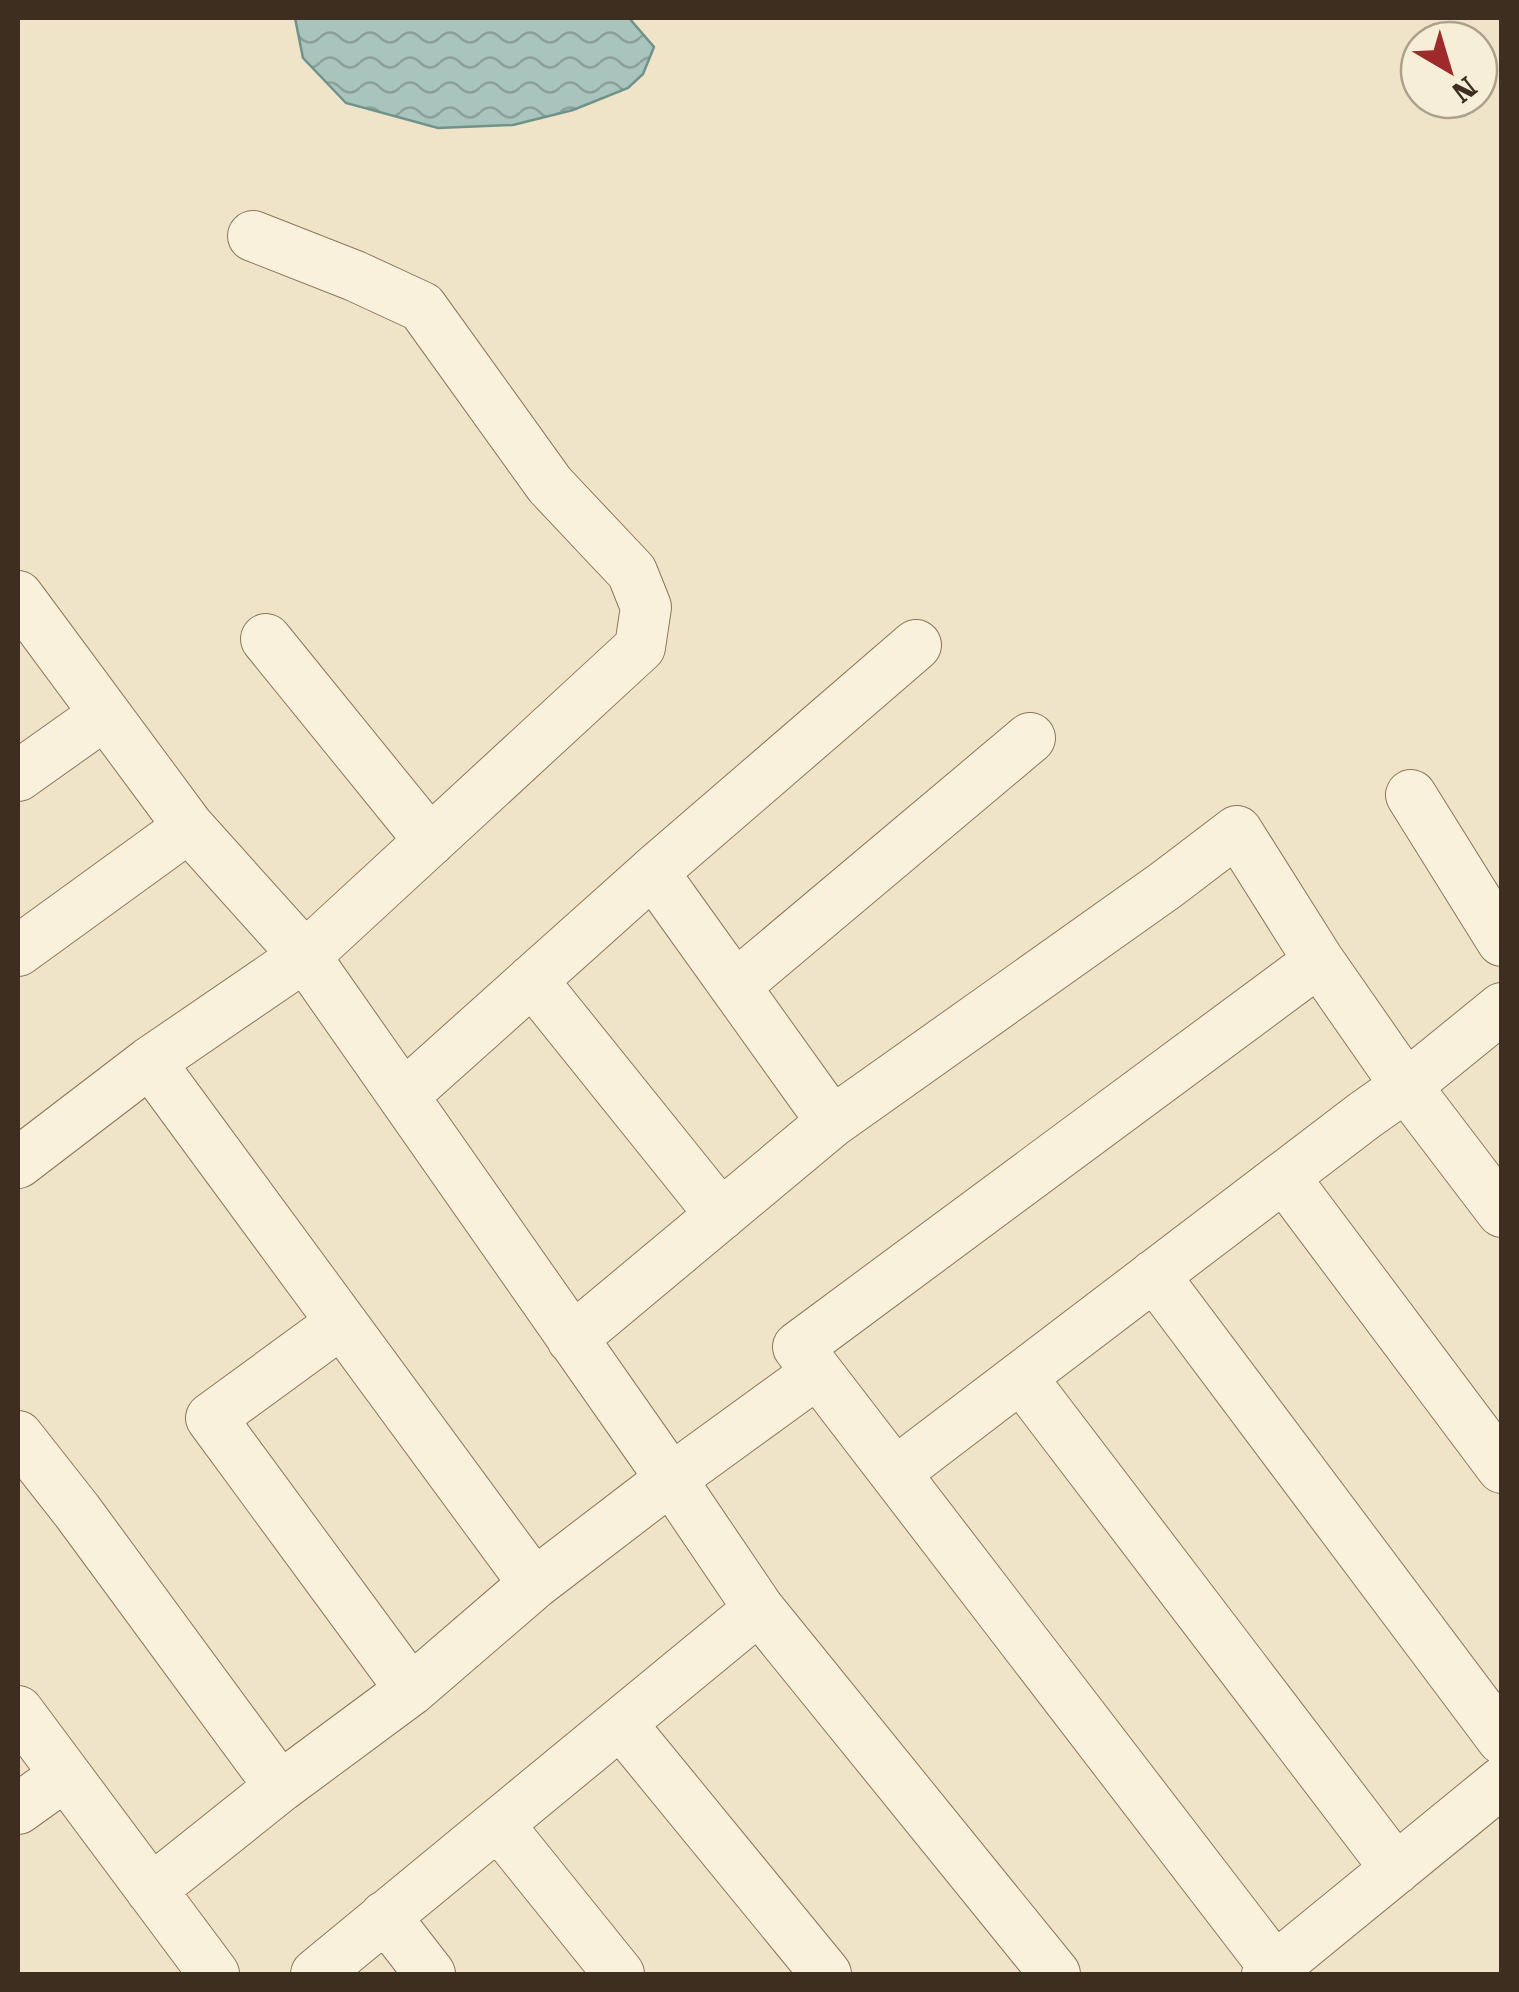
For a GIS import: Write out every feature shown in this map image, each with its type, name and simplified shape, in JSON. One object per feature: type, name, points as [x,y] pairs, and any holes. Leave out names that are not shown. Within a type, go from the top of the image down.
[{"type":"street","points":[[18,1163],[150,1062],[305,956],[640,647],[646,608],[632,572],[550,485],[422,307],[253,236]]},
{"type":"street","points":[[18,596],[188,827],[305,956],[760,1609],[1054,1974]]},
{"type":"street","points":[[266,639],[430,841]]},
{"type":"street","points":[[404,1096],[654,872],[916,646]]},
{"type":"street","points":[[18,776],[104,715]]},
{"type":"street","points":[[735,986],[1030,738]]},
{"type":"street","points":[[1411,795],[1502,942]]},
{"type":"street","points":[[18,950],[188,827]]},
{"type":"street","points":[[572,1339],[832,1122],[1166,886],[1236,832],[1319,962],[1406,1086],[1502,1212]]},
{"type":"street","points":[[654,872],[832,1122]]},
{"type":"street","points":[[1319,962],[798,1347],[1271,1971],[1502,1782]]},
{"type":"street","points":[[532,980],[721,1215]]},
{"type":"street","points":[[896,1472],[1406,1086],[1502,1008]]},
{"type":"street","points":[[150,1062],[534,1584]]},
{"type":"street","points":[[1284,1177],[1502,1468]]},
{"type":"street","points":[[1154,1275],[1502,1739]]},
{"type":"street","points":[[341,1323],[211,1418],[411,1690]]},
{"type":"street","points":[[151,1890],[280,1786],[411,1690],[534,1584],[817,1373]]},
{"type":"street","points":[[1021,1376],[1396,1869]]},
{"type":"street","points":[[18,1436],[280,1786]]},
{"type":"street","points":[[316,1974],[760,1609]]},
{"type":"street","points":[[18,1712],[214,1974]]},
{"type":"street","points":[[622,1724],[826,1974]]},
{"type":"street","points":[[18,1809],[64,1776]]},
{"type":"street","points":[[498,1824],[619,1974]]},
{"type":"street","points":[[385,1916],[430,1974]]},
{"type":"water","points":[[295,18],[629,18],[654,47],[643,74],[628,88],[573,110],[513,125],[438,128],[346,103],[303,58]]}]
